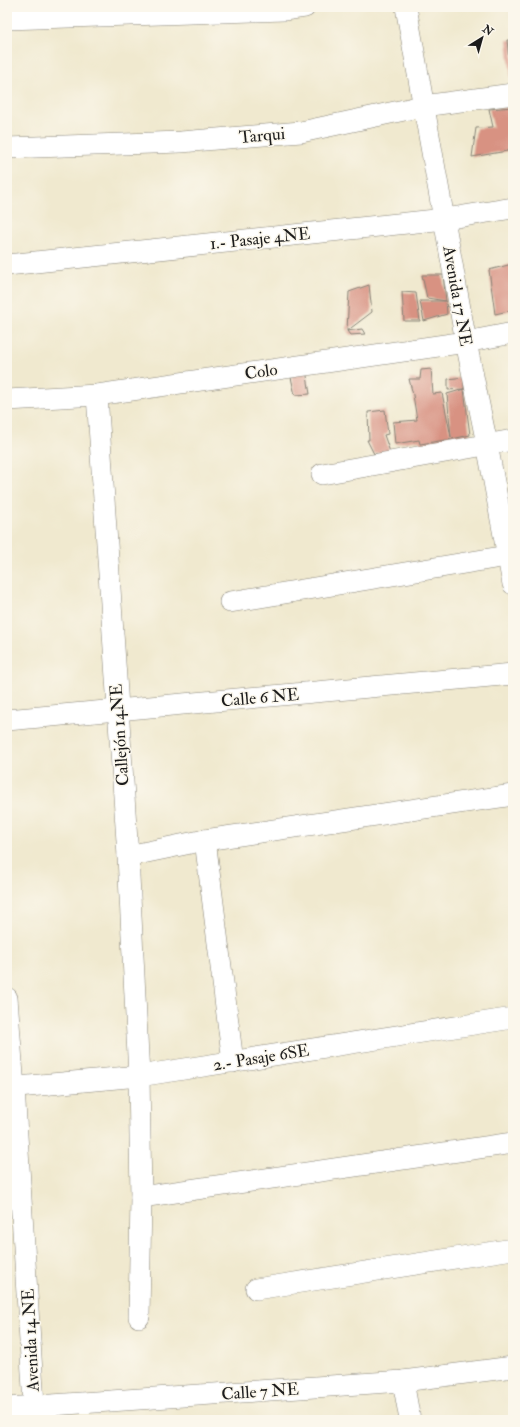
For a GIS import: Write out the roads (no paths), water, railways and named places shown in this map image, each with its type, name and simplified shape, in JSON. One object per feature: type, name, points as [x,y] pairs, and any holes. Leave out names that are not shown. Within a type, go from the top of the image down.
[{"type":"street","points":[[7,19],[284,10],[305,7]]},
{"type":"street","name":"Avenida 17 NE","points":[[406,7],[466,342],[511,556],[513,584]]},
{"type":"street","name":"Tarqui","points":[[7,148],[181,142],[300,132],[423,106],[513,94]]},
{"type":"street","name":"1.- Pasaje 4NE","points":[[7,265],[445,219],[513,208]]},
{"type":"street","name":"Colo","points":[[7,400],[97,395],[466,342],[513,333]]},
{"type":"street","name":"Callejón 14NE","points":[[97,395],[128,856],[139,1076],[141,1197],[139,1317]]},
{"type":"street","points":[[322,474],[513,440]]},
{"type":"street","points":[[230,602],[511,556]]},
{"type":"street","name":"Calle 6 NE","points":[[7,720],[513,674]]},
{"type":"street","points":[[128,856],[205,840],[513,795]]},
{"type":"street","points":[[205,840],[233,1062]]},
{"type":"street","name":"Avenida 14 NE","points":[[7,998],[11,1088],[34,1413]]},
{"type":"street","name":"2.- Pasaje 6SE","points":[[11,1088],[139,1076],[513,1018]]},
{"type":"street","points":[[141,1197],[513,1143]]},
{"type":"street","points":[[256,1289],[513,1249]]},
{"type":"street","name":"Calle 7 NE","points":[[7,1408],[34,1413],[403,1381],[513,1367]]},
{"type":"street","points":[[403,1381],[410,1420]]}]
